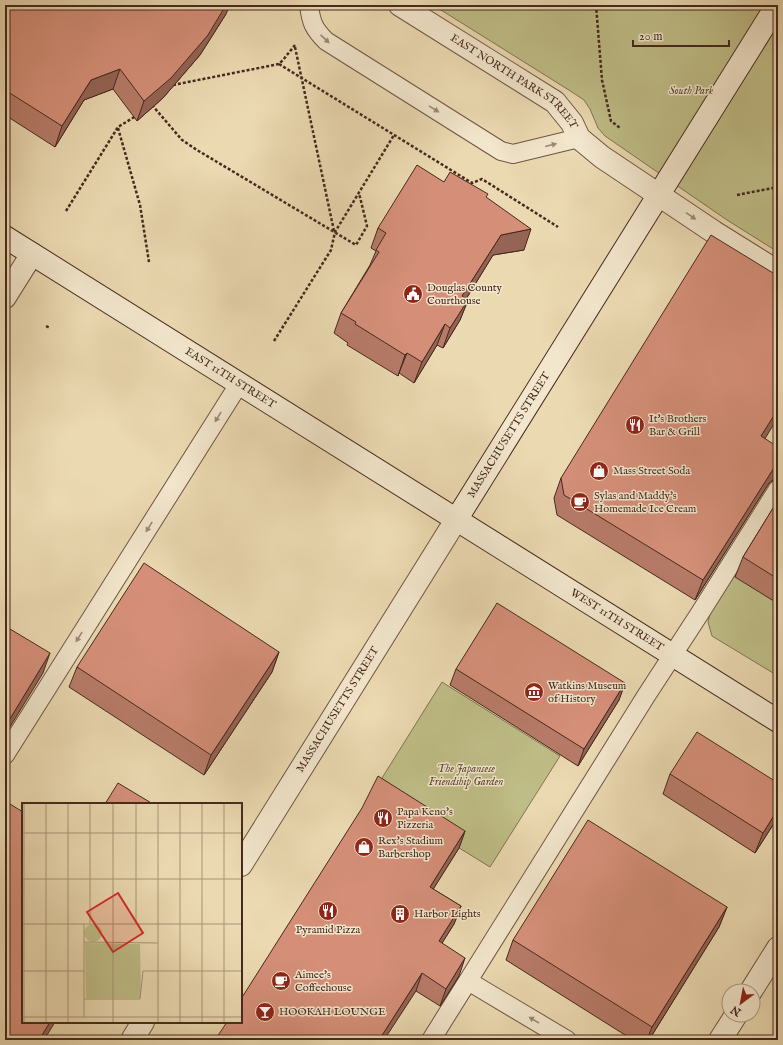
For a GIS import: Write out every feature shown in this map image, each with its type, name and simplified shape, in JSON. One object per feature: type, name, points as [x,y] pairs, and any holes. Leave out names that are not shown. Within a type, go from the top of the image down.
[{"type":"main road","name":"EAST NORTH PARK STREET","points":[[400,5],[555,102],[572,123],[579,138],[602,157],[714,232],[778,272]]},
{"type":"main road","name":"MASSACHUSETTS STREET","points":[[242,863],[777,5]]},
{"type":"main road","name":"EAST 11TH STREET","points":[[5,237],[456,520]]},
{"type":"main road","points":[[5,297],[32,254]]},
{"type":"main road","name":"WEST 11TH STREET","points":[[456,520],[778,721]]},
{"type":"main road","points":[[756,983],[778,948]]},
{"type":"main road","points":[[132,1040],[142,1023]]},
{"type":"main road","points":[[720,1040],[731,1023]]},
{"type":"lane","points":[[309,5],[310,18],[315,30],[326,42],[501,151],[513,154],[579,138]]},
{"type":"lane","points":[[5,756],[239,384]]},
{"type":"lane","points":[[431,1040],[642,702],[778,489]]},
{"type":"lane","points":[[468,981],[567,1040]]},
{"type":"path","points":[[596,5],[602,80],[611,121],[620,128]]},
{"type":"path","points":[[274,341],[331,250],[334,232],[293,38]]},
{"type":"path","points":[[176,80],[171,85],[279,64],[284,60],[295,44]]},
{"type":"path","points":[[279,64],[472,183],[482,179],[558,227]]},
{"type":"path","points":[[147,110],[156,100]]},
{"type":"path","points":[[151,105],[182,140],[192,147],[356,245],[367,226],[359,193]]},
{"type":"path","points":[[66,211],[118,128],[141,113]]},
{"type":"path","points":[[118,128],[140,205],[148,262]]},
{"type":"path","points":[[334,232],[394,135]]},
{"type":"path","points":[[737,195],[778,187]]},
{"type":"path","points":[[46,326],[50,328]]},
{"type":"green space","name":"South Park","points":[[433,5],[778,5],[778,252],[727,220],[605,136],[598,128],[590,109],[584,100]]},
{"type":"green space","points":[[778,507],[778,676],[712,636],[708,622],[710,614]]},
{"type":"green space","name":"The Japansese Friendship Garden","points":[[442,682],[560,756],[490,867],[372,794]]},
{"type":"building","points":[[5,5],[226,5],[208,35],[171,78],[144,101],[120,69],[91,80],[62,126],[5,90]]},
{"type":"building","name":"Douglas County Courthouse","points":[[417,165],[444,182],[450,172],[488,194],[486,197],[531,229],[501,235],[462,296],[468,300],[450,328],[445,324],[422,362],[407,353],[405,355],[355,324],[356,322],[341,313],[379,252],[376,250],[386,233],[378,228]]},
{"type":"building","points":[[711,235],[778,276],[778,409],[761,436],[778,447],[778,462],[703,580],[564,495],[561,478]]},
{"type":"building","points":[[778,500],[778,579],[743,557]]},
{"type":"building","points":[[144,563],[279,652],[211,755],[77,667]]},
{"type":"building","name":"Watkins Museum of History","points":[[497,603],[625,683],[584,749],[456,669]]},
{"type":"building","points":[[5,626],[50,653],[5,727]]},
{"type":"building","points":[[697,732],[778,783],[778,809],[763,833],[670,774]]},
{"type":"building","points":[[378,776],[465,831],[430,887],[461,906],[439,941],[465,958],[446,989],[422,973],[379,1040],[215,1040],[226,1023],[242,1023],[242,997],[362,808]]},
{"type":"building","points":[[118,783],[151,803],[106,803]]},
{"type":"building","points":[[5,801],[22,811],[22,1023],[49,1023],[39,1040],[5,1040]]},
{"type":"building","points":[[588,820],[727,907],[652,1027],[513,940]]},
{"type":"place","name":"Douglas County Courthouse","points":[[413,294]]},
{"type":"place","name":"It's Brothers Bar & Grill","points":[[635,425]]},
{"type":"place","name":"Mass Street Soda","points":[[599,471]]},
{"type":"place","name":"Sylas and Maddy's Homemade Ice Cream","points":[[580,502]]},
{"type":"place","name":"Watkins Museum of History","points":[[534,692]]},
{"type":"place","name":"Papa Keno's Pizzeria","points":[[383,818]]},
{"type":"place","name":"Rex's Stadium Barbershop","points":[[364,847]]},
{"type":"place","name":"Pyramid Pizza","points":[[328,911]]},
{"type":"place","name":"Harbor Lights","points":[[400,914]]},
{"type":"place","name":"Aimee's Coffeehouse","points":[[281,981]]},
{"type":"place","name":"HOOKAH LOUNGE","points":[[265,1012]]}]
